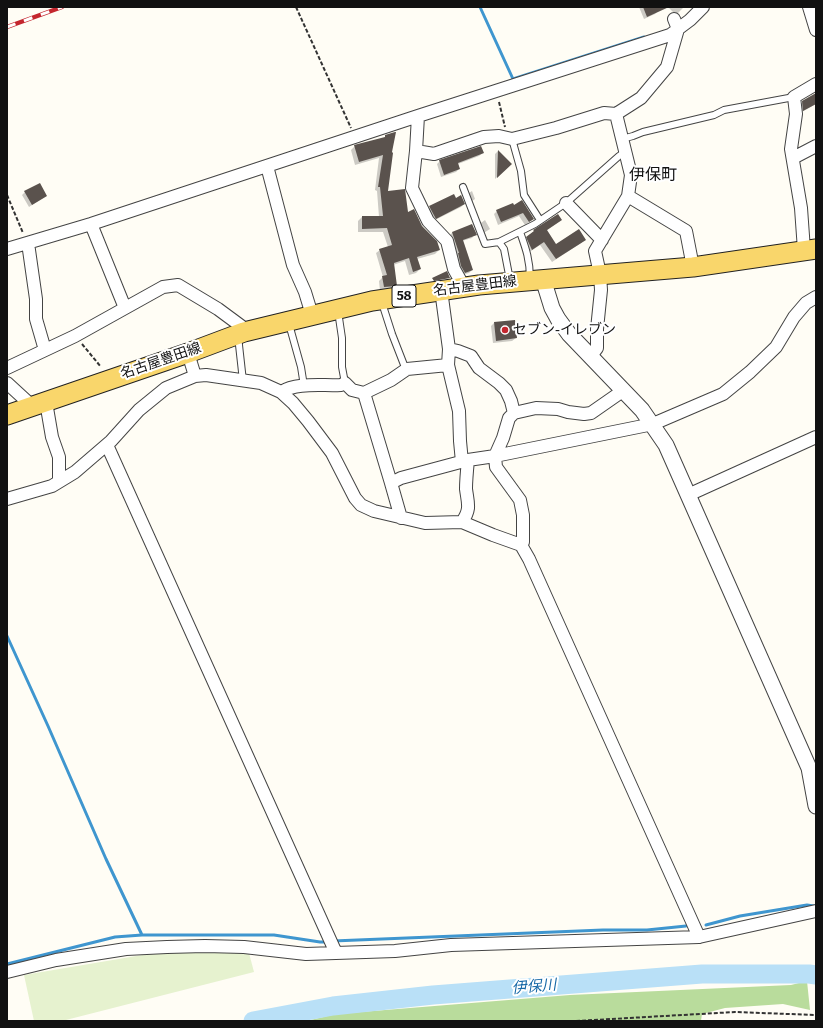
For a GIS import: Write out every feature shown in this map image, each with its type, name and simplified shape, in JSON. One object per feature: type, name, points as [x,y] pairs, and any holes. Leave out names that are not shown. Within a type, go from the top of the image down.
[{"type":"main road","name":"名古屋豊田線","points":[[7,415],[188,353],[241,333],[337,309],[441,290],[511,281],[693,267],[810,249]]},
{"type":"street","points":[[7,249],[91,224],[353,137],[670,35],[676,25],[690,20],[703,7]]},
{"type":"street","points":[[810,7],[816,30]]},
{"type":"street","points":[[416,151],[434,154],[484,137],[500,136],[509,138],[556,128],[604,113],[616,114],[641,98],[667,67],[676,25]]},
{"type":"street","points":[[810,249],[791,149],[796,114],[794,97],[816,84]]},
{"type":"street","points":[[591,356],[597,348],[597,329],[601,290],[600,274],[595,251],[628,196],[631,175],[616,114]]},
{"type":"street","points":[[418,116],[412,188],[428,221],[448,241],[454,268],[464,287]]},
{"type":"street","points":[[793,158],[816,146]]},
{"type":"street","points":[[267,166],[293,265],[305,292],[312,315]]},
{"type":"street","points":[[628,196],[686,231],[693,267]]},
{"type":"street","points":[[566,203],[602,240]]},
{"type":"street","points":[[91,224],[124,308]]},
{"type":"street","points":[[28,242],[36,299],[36,319],[44,350]]},
{"type":"street","points":[[536,280],[558,319],[569,334],[642,410],[666,445],[809,768],[816,806]]},
{"type":"street","points":[[7,368],[75,336],[163,287],[178,285],[218,309],[241,326],[241,333]]},
{"type":"street","points":[[441,290],[449,349],[448,365],[459,411],[460,441],[465,461],[468,514],[462,522]]},
{"type":"street","points":[[391,483],[401,478],[465,461],[653,424],[722,394],[750,372],[776,347],[794,317],[806,303],[816,297]]},
{"type":"street","points":[[449,349],[471,356],[479,368],[503,386],[511,401],[514,413]]},
{"type":"street","points":[[188,353],[195,376]]},
{"type":"street","points":[[281,392],[287,388],[304,386],[341,386],[345,383],[352,390],[364,393],[391,380],[407,369],[448,365]]},
{"type":"street","points":[[7,499],[52,486],[75,472],[107,445],[139,410],[166,388],[195,376],[206,375],[261,383],[281,392],[293,403],[308,421],[332,454],[355,498],[362,505],[374,511],[425,523],[462,522],[521,545],[529,559],[699,936]]},
{"type":"street","points":[[7,383],[39,404],[58,457],[59,482]]},
{"type":"street","points":[[521,545],[523,542],[523,515],[520,500],[496,467],[495,456],[503,438],[509,418],[514,413],[521,410],[541,408],[558,408],[568,412],[584,414],[591,413],[624,390]]},
{"type":"street","points":[[364,393],[401,518]]},
{"type":"street","points":[[688,495],[816,437]]},
{"type":"street","points":[[107,445],[334,951]]},
{"type":"street","points":[[7,972],[56,960],[126,949],[205,946],[244,947],[306,954],[334,951],[395,951],[450,945],[699,936],[816,911]]},
{"type":"lane","points":[[622,139],[643,132],[714,115],[724,110],[794,97]]},
{"type":"lane","points":[[509,138],[521,171],[524,195],[540,220]]},
{"type":"lane","points":[[463,187],[485,244],[499,242],[535,224],[566,203],[613,160],[625,152]]},
{"type":"lane","points":[[520,232],[528,252],[530,264],[536,280]]},
{"type":"lane","points":[[499,242],[504,249],[511,281]]},
{"type":"lane","points":[[383,300],[383,306],[392,334],[406,370]]},
{"type":"lane","points":[[337,309],[342,338],[342,367],[345,383]]},
{"type":"lane","points":[[289,320],[301,367],[304,386]]},
{"type":"lane","points":[[241,333],[240,342],[243,381]]},
{"type":"path","points":[[296,7],[353,137]]},
{"type":"path","points":[[496,91],[509,138]]},
{"type":"path","points":[[7,195],[28,242]]},
{"type":"path","points":[[75,336],[111,379]]},
{"type":"path","points":[[576,1021],[735,1012],[816,1015]]},
{"type":"green space","points":[[154,953],[249,953],[254,972],[62,1021],[34,1021],[24,975]]},
{"type":"green space","points":[[807,981],[810,1010],[783,1004],[725,1008],[702,1014],[701,1021],[306,1021],[336,1014],[570,995],[791,985]]},
{"type":"building","points":[[643,7],[669,7],[647,17]]},
{"type":"building","points":[[816,93],[816,104],[803,111],[802,101]]},
{"type":"building","points":[[396,132],[392,152],[388,191],[405,189],[408,212],[414,209],[422,226],[437,241],[440,250],[417,257],[421,269],[413,272],[409,258],[394,263],[397,286],[384,287],[382,276],[387,275],[379,249],[392,245],[387,228],[362,229],[362,216],[383,216],[380,187],[378,187],[383,155],[359,162],[354,145],[385,137],[385,135]]},
{"type":"building","points":[[481,146],[484,153],[458,163],[460,169],[444,175],[439,160]]},
{"type":"building","points":[[498,150],[512,164],[497,178]]},
{"type":"building","points":[[40,183],[47,196],[32,205],[24,191]]},
{"type":"building","points":[[454,194],[456,198],[461,195],[465,204],[436,219],[429,206]]},
{"type":"building","points":[[522,200],[534,219],[529,222],[523,213],[501,222],[496,210],[513,203],[514,205]]},
{"type":"building","points":[[558,214],[562,220],[547,230],[556,244],[579,229],[586,240],[556,259],[544,242],[532,250],[526,237],[534,231],[533,230]]},
{"type":"building","points":[[472,224],[477,235],[463,240],[473,270],[465,273],[461,266],[459,253],[452,232]]},
{"type":"building","points":[[447,271],[450,278],[434,281],[432,278]]},
{"type":"building","name":"セブン-イレブン","points":[[515,320],[517,338],[496,341],[494,322]]},
{"type":"waterway","points":[[480,7],[513,79],[644,37]]},
{"type":"waterway","points":[[7,636],[106,859],[142,935],[274,935],[327,942]]},
{"type":"waterway","points":[[706,925],[740,916],[807,905],[814,906]]},
{"type":"waterway","points":[[333,941],[603,930],[647,930],[686,926]]},
{"type":"waterway","points":[[7,964],[115,937],[142,935]]},
{"type":"waterway","name":"伊保川","points":[[253,1021],[333,1006],[433,995],[702,974],[816,975]]},
{"type":"railway","points":[[7,27],[62,7]]},
{"type":"place","name":"セブン-イレブン","points":[[505,330]]},
{"type":"district","name":"伊保町","points":[[653,175]]}]
